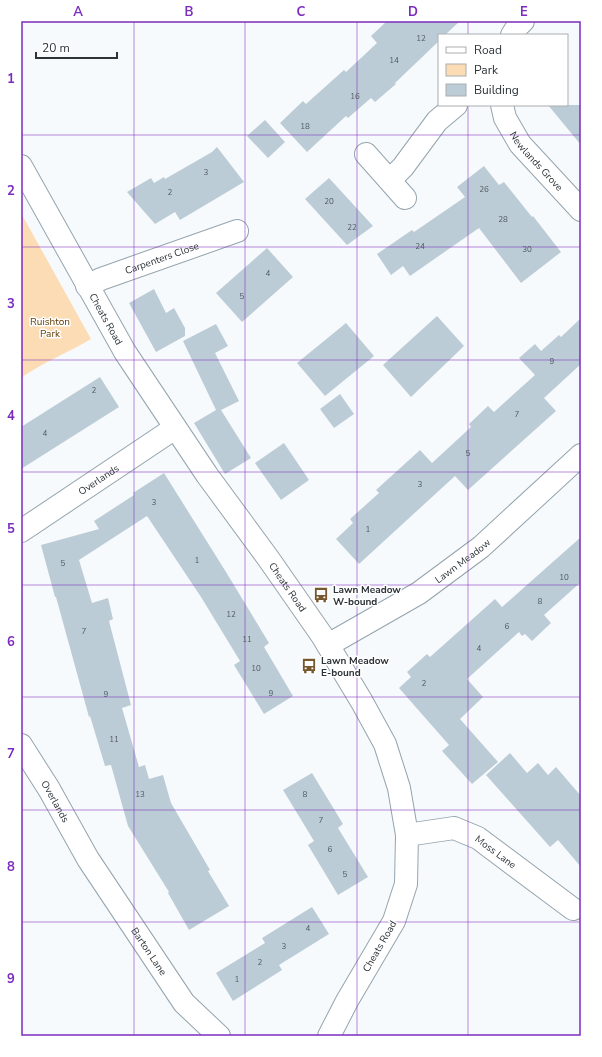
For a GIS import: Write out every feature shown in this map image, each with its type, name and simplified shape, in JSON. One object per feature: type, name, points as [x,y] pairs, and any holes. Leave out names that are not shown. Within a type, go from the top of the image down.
[{"type":"street","points":[[513,34],[523,21]]},
{"type":"street","points":[[390,180],[403,167],[437,121],[455,106]]},
{"type":"street","name":"Newlands Grove","points":[[502,106],[505,118],[520,144],[581,210]]},
{"type":"street","points":[[366,154],[405,198]]},
{"type":"street","name":"Cheats Road","points":[[21,166],[125,352],[207,475],[268,558],[328,645],[362,702],[384,744],[399,788],[407,835],[406,884],[394,921],[347,1001],[329,1036]]},
{"type":"street","name":"Carpenters Close","points":[[87,286],[101,279],[237,232]]},
{"type":"street","name":"Overlands","points":[[21,531],[175,428]]},
{"type":"street","name":"Lawn Meadow","points":[[328,645],[418,594],[481,547],[581,455]]},
{"type":"street","name":"Overlands","points":[[21,745],[49,789],[88,859]]},
{"type":"street","name":"Moss Lane","points":[[407,835],[454,828],[478,838],[573,909]]},
{"type":"street","name":"Barton Lane","points":[[88,859],[184,1003],[219,1036]]},
{"type":"green space","name":"Ruishton Park","points":[[21,213],[91,339],[38,367],[21,378]]},
{"type":"building","points":[[387,21],[460,21],[446,34],[438,34],[438,42],[395,83],[396,84],[375,102],[371,98],[348,118],[346,116],[307,152],[280,123],[303,101],[306,104],[344,70],[346,72],[377,43],[371,36]]},
{"type":"building","points":[[581,105],[581,145],[549,106]]},
{"type":"building","points":[[265,120],[285,142],[268,158],[247,136]]},
{"type":"building","points":[[217,147],[244,182],[180,220],[175,212],[155,224],[127,192],[151,178],[154,183],[164,177],[165,179],[212,152]]},
{"type":"building","points":[[484,166],[499,185],[504,182],[561,252],[521,283],[479,228],[410,276],[403,266],[391,275],[377,254],[412,230],[414,232],[465,197],[457,187]]},
{"type":"building","points":[[329,178],[373,226],[347,245],[305,199]]},
{"type":"building","points":[[267,248],[293,277],[242,322],[216,293]]},
{"type":"building","points":[[154,289],[166,313],[174,308],[185,328],[185,336],[156,352],[129,303]]},
{"type":"building","points":[[437,316],[464,346],[411,397],[383,365]]},
{"type":"building","points":[[581,318],[581,364],[544,398],[556,411],[468,490],[455,476],[359,564],[336,539],[353,523],[350,519],[379,493],[376,490],[420,450],[432,463],[471,427],[469,424],[488,406],[494,412],[535,375],[519,358],[535,344],[541,351],[559,335],[561,337]]},
{"type":"building","points":[[346,323],[374,356],[325,396],[297,363]]},
{"type":"building","points":[[216,324],[228,346],[215,353],[239,401],[221,410],[251,458],[225,474],[194,423],[216,410],[183,341]]},
{"type":"building","points":[[100,377],[119,407],[21,469],[21,427]]},
{"type":"building","points":[[340,394],[354,414],[334,428],[320,409]]},
{"type":"building","points":[[284,443],[309,480],[281,500],[255,463]]},
{"type":"building","points":[[164,473],[269,643],[264,647],[293,696],[264,714],[234,665],[240,661],[201,597],[147,516],[79,560],[92,603],[108,598],[113,619],[109,621],[131,705],[122,708],[139,767],[145,765],[149,779],[163,775],[171,803],[229,906],[189,930],[168,893],[169,892],[128,826],[111,765],[105,766],[90,716],[89,717],[41,545],[99,529],[94,521]]},
{"type":"building","points":[[581,537],[581,582],[544,615],[551,623],[532,641],[525,634],[522,636],[519,632],[467,679],[483,697],[460,719],[498,762],[472,784],[442,751],[449,745],[399,688],[411,677],[407,672],[427,654],[430,657],[495,599],[502,607]]},
{"type":"building","points":[[510,753],[527,773],[538,763],[548,775],[556,767],[581,796],[581,867],[558,840],[550,847],[486,775]]},
{"type":"building","points":[[312,773],[343,824],[338,828],[368,877],[338,895],[308,845],[314,841],[283,790]]},
{"type":"building","points":[[312,907],[329,934],[279,965],[282,970],[233,1001],[216,973],[265,943],[262,938]]},
{"type":"place","name":"Lawn Meadow W-bound","points":[[321,595]]},
{"type":"place","name":"Lawn Meadow E-bound","points":[[309,666]]}]
